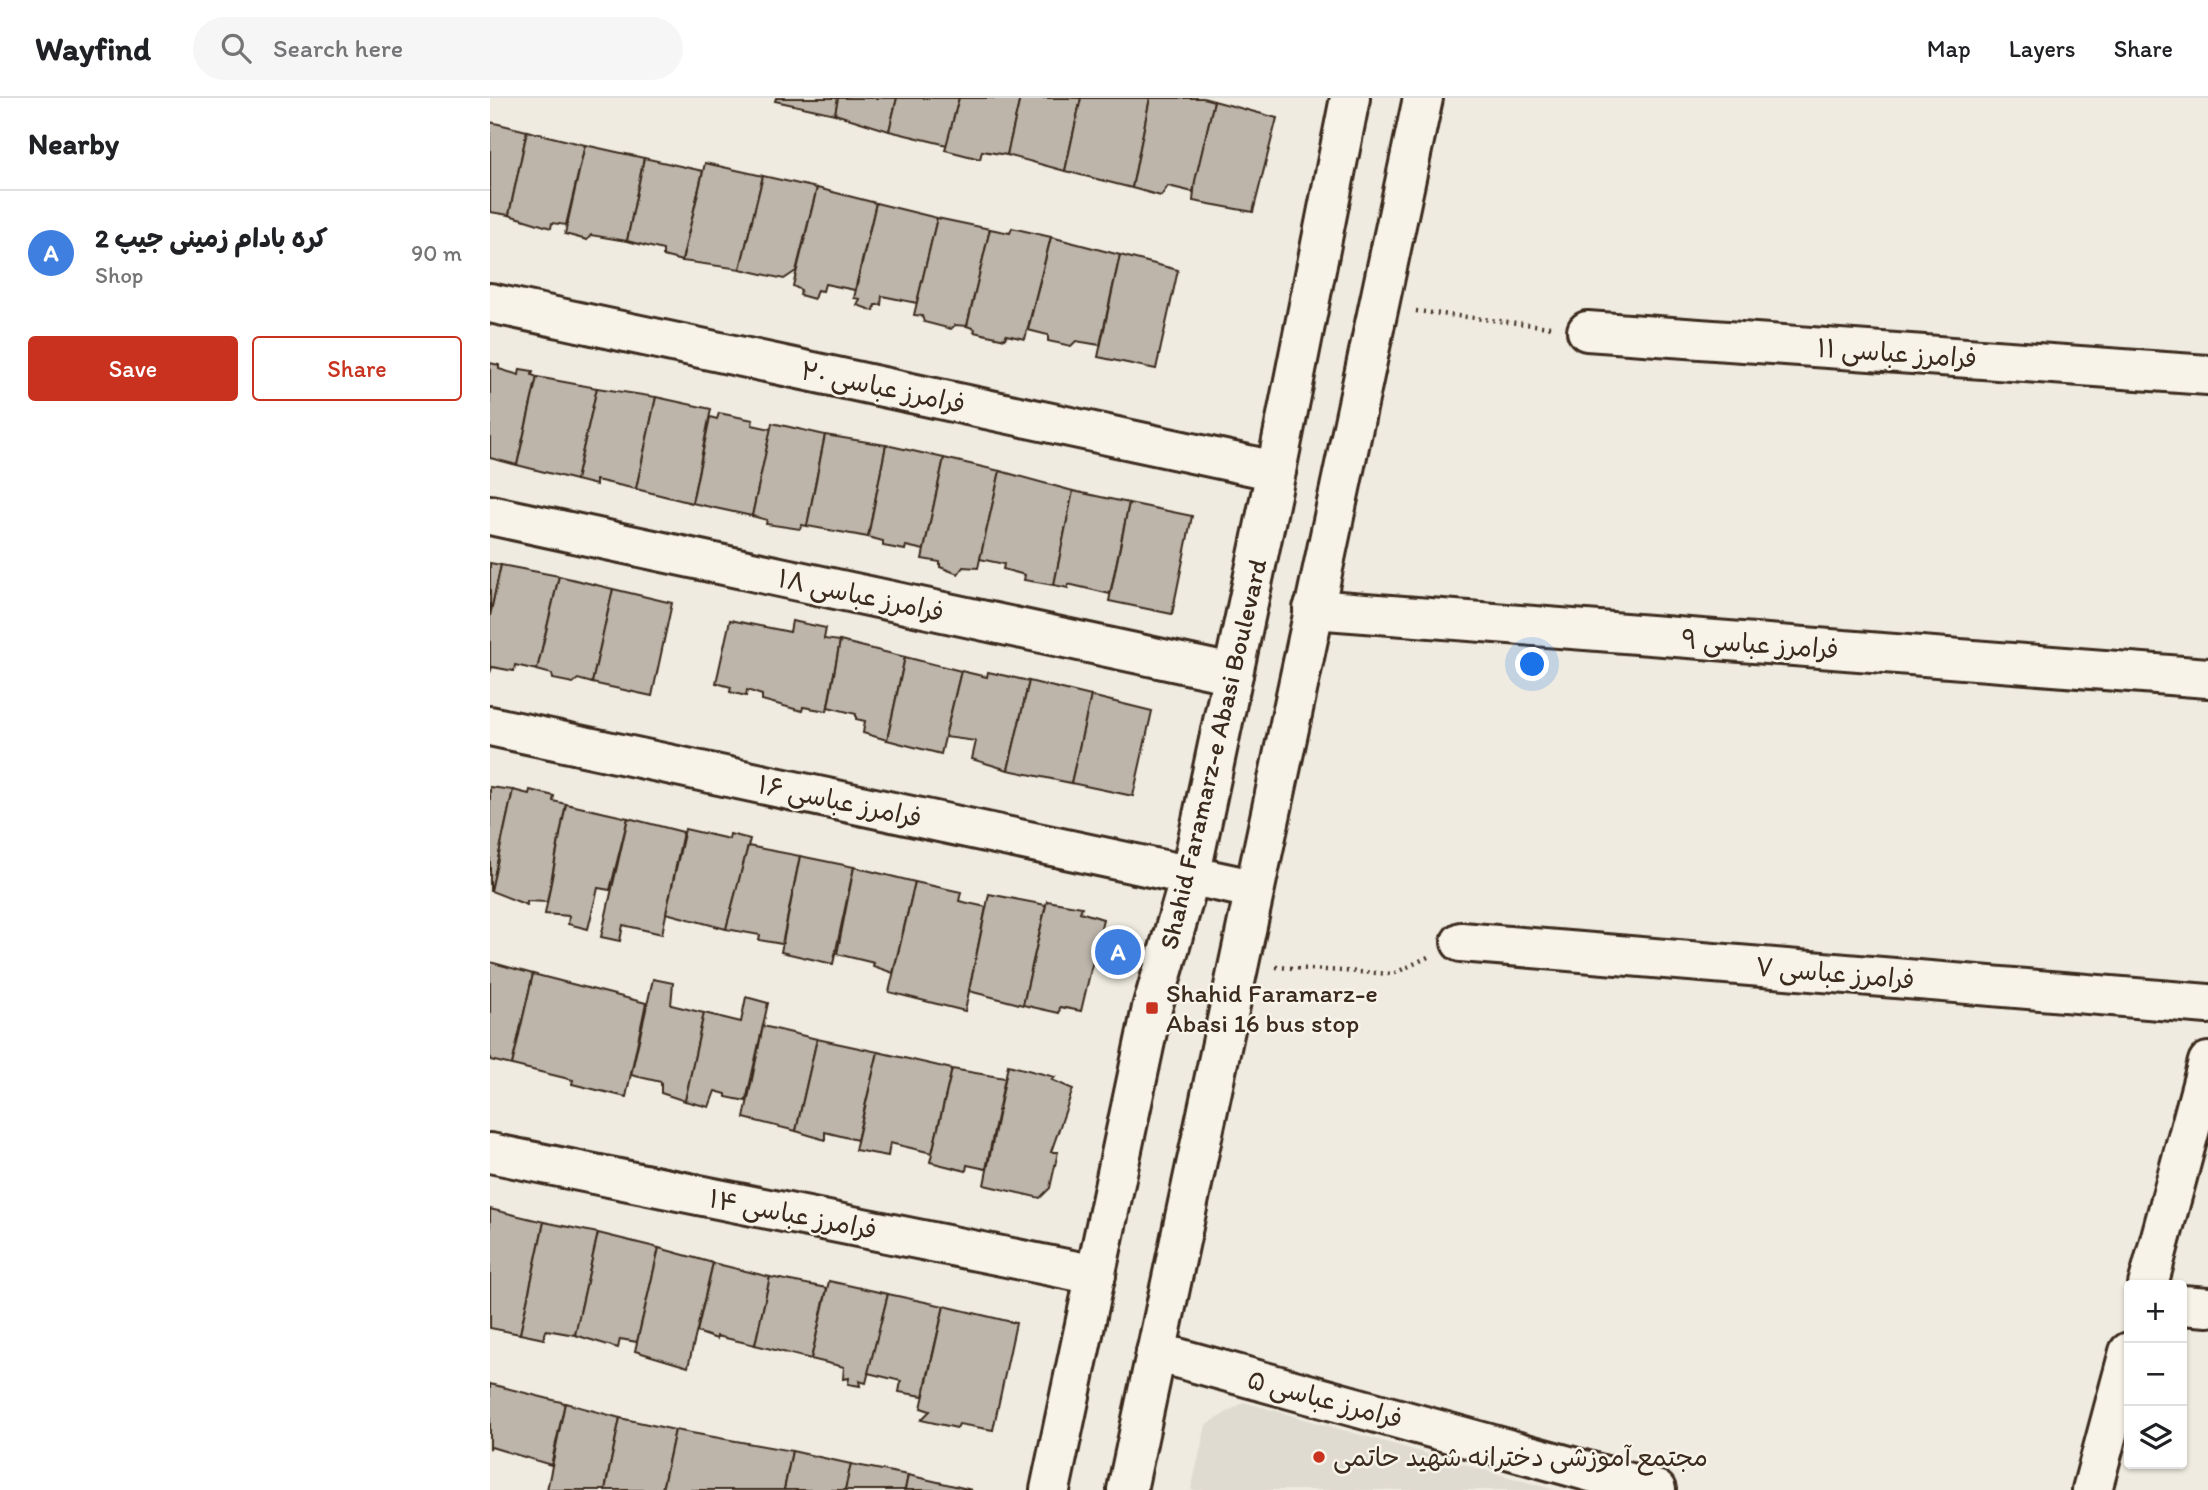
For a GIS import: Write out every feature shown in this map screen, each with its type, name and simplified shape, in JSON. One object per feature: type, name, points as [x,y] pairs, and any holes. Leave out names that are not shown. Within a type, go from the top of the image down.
[{"type":"street","name":"Shahid Faramarz-e Abasi Boulevard","points":[[1050,1490],[1152,1008],[1190,877],[1276,471],[1350,98]]},
{"type":"street","points":[[1127,1490],[1423,98]]},
{"type":"street","name":"فرامرز عباسی ۲۰","points":[[490,303],[1276,471]]},
{"type":"street","name":"فرامرز عباسی ۱۱","points":[[1587,331],[2208,375]]},
{"type":"street","name":"فرامرز عباسی ۱۸","points":[[490,515],[1233,674]]},
{"type":"street","name":"فرامرز عباسی ۹","points":[[1313,609],[2208,678]]},
{"type":"street","name":"فرامرز عباسی ۱۶","points":[[490,726],[1253,889]]},
{"type":"street","name":"فرامرز عباسی ۷","points":[[1461,942],[2208,1004]]},
{"type":"street","points":[[2148,1280],[2208,1062]]},
{"type":"street","name":"فرامرز عباسی ۱۴","points":[[490,1153],[1096,1275]]},
{"type":"street","points":[[2187,1305],[2208,1307]]},
{"type":"street","name":"فرامرز عباسی ۵","points":[[1156,1352],[1656,1490]]},
{"type":"street","points":[[2092,1490],[2124,1371]]},
{"type":"path","points":[[1377,307],[1587,331]]},
{"type":"path","points":[[1237,965],[1392,974],[1461,942]]},
{"type":"shaded area","name":"مجتمع آموزشی دخترانه شهید حاتمی","points":[[1244,1402],[1555,1490],[1191,1490],[1206,1425]]},
{"type":"building","points":[[776,98],[838,98],[835,114],[775,101]]},
{"type":"building","points":[[838,98],[897,98],[889,131],[835,114]]},
{"type":"building","points":[[897,98],[959,98],[947,145],[889,131]]},
{"type":"building","points":[[959,98],[1020,98],[1007,155],[982,151],[980,159],[945,150]]},
{"type":"building","points":[[1020,98],[1081,98],[1065,171],[1007,155]]},
{"type":"building","points":[[1081,98],[1150,98],[1132,188],[1065,171]]},
{"type":"building","points":[[1150,98],[1203,98],[1214,101],[1193,192],[1168,186],[1161,196],[1132,188]]},
{"type":"building","points":[[1214,101],[1277,118],[1253,212],[1193,201],[1195,181]]},
{"type":"building","points":[[490,122],[527,131],[509,215],[490,212]]},
{"type":"building","points":[[527,131],[585,145],[566,225],[552,223],[551,228],[509,215]]},
{"type":"building","points":[[585,145],[644,158],[627,241],[591,235],[587,240],[565,234]]},
{"type":"building","points":[[644,158],[703,171],[682,261],[663,256],[663,250],[627,241]]},
{"type":"building","points":[[705,163],[763,176],[740,269],[682,261]]},
{"type":"building","points":[[763,176],[817,188],[796,271],[784,279],[740,269]]},
{"type":"building","points":[[817,188],[876,203],[855,290],[825,284],[823,291],[817,290],[814,299],[800,295],[801,290],[793,286]]},
{"type":"building","points":[[876,203],[937,218],[917,303],[882,296],[881,305],[875,305],[874,311],[857,305],[860,299],[854,298]]},
{"type":"building","points":[[937,218],[990,229],[967,326],[955,325],[951,329],[924,322],[922,316],[914,315]]},
{"type":"building","points":[[1012,228],[1051,237],[1025,339],[1006,335],[1005,339],[974,332],[975,329],[967,326],[990,229],[1010,233]]},
{"type":"building","points":[[1051,237],[1120,255],[1100,345],[1076,341],[1071,346],[1048,341],[1048,335],[1028,330]]},
{"type":"building","points":[[1120,255],[1178,270],[1156,369],[1098,357]]},
{"type":"building","points":[[490,363],[499,365],[499,369],[519,375],[520,369],[533,371],[532,375],[537,377],[517,465],[490,458]]},
{"type":"building","points":[[537,377],[597,388],[576,480],[517,465]]},
{"type":"building","points":[[597,388],[656,397],[636,489],[596,480],[596,485],[576,480]]},
{"type":"building","points":[[656,397],[711,409],[692,503],[636,489]]},
{"type":"building","points":[[719,413],[753,420],[752,425],[771,429],[752,516],[692,503],[710,417],[717,419]]},
{"type":"building","points":[[772,423],[825,435],[807,526],[802,525],[800,529],[766,524],[767,520],[752,516]]},
{"type":"building","points":[[825,435],[886,445],[868,537],[807,526]]},
{"type":"building","points":[[886,445],[944,458],[924,550],[906,546],[905,550],[883,546],[883,541],[868,537]]},
{"type":"building","points":[[944,458],[1000,471],[978,568],[963,567],[958,574],[940,567],[940,562],[922,559]]},
{"type":"building","points":[[1000,471],[1073,491],[1054,585],[1024,580],[1025,575],[1003,569],[1004,564],[980,559]]},
{"type":"building","points":[[1073,491],[1129,503],[1110,594],[1068,584],[1068,588],[1054,585]]},
{"type":"building","points":[[1129,503],[1192,516],[1172,614],[1109,601]]},
{"type":"building","points":[[490,563],[501,565],[490,616]]},
{"type":"building","points":[[501,565],[559,576],[537,670],[515,665],[514,671],[492,667],[490,673],[490,616]]},
{"type":"building","points":[[559,576],[613,589],[592,683],[578,679],[573,683],[553,679],[552,674],[537,670]]},
{"type":"building","points":[[613,589],[672,603],[652,696],[592,683]]},
{"type":"building","points":[[730,620],[790,632],[792,621],[826,628],[824,639],[840,641],[827,711],[803,707],[802,711],[762,700],[762,695],[747,690],[746,696],[730,692],[731,687],[716,683]]},
{"type":"building","points":[[840,641],[905,657],[887,740],[863,733],[865,721],[856,719],[856,714],[828,707]]},
{"type":"building","points":[[905,657],[961,671],[941,754],[887,740]]},
{"type":"building","points":[[961,671],[987,677],[988,672],[1029,681],[1008,770],[972,759],[976,741],[945,737]]},
{"type":"building","points":[[1029,681],[1091,696],[1071,783],[1008,770]]},
{"type":"building","points":[[1091,696],[1152,711],[1133,796],[1071,783]]},
{"type":"building","points":[[490,787],[513,790],[491,891],[490,891]]},
{"type":"building","points":[[513,790],[529,794],[530,790],[554,796],[553,801],[566,804],[547,902],[527,901],[527,905],[491,891]]},
{"type":"building","points":[[566,804],[628,818],[610,890],[598,888],[588,929],[568,924],[569,916],[545,914]]},
{"type":"building","points":[[628,818],[683,832],[662,934],[623,925],[620,941],[601,937]]},
{"type":"building","points":[[685,829],[729,839],[730,834],[750,839],[726,929],[666,913]]},
{"type":"building","points":[[748,846],[800,856],[782,944],[759,940],[760,935],[726,929]]},
{"type":"building","points":[[800,856],[854,867],[833,964],[781,952]]},
{"type":"building","points":[[854,867],[915,882],[893,973],[873,966],[874,963],[837,954]]},
{"type":"building","points":[[915,882],[961,892],[959,901],[986,907],[965,1011],[889,992]]},
{"type":"building","points":[[989,894],[1046,905],[1023,1005],[969,991]]},
{"type":"building","points":[[1047,901],[1082,907],[1080,912],[1103,919],[1081,1011],[1060,1007],[1059,1013],[1023,1005]]},
{"type":"building","points":[[490,962],[533,974],[512,1065],[490,1060]]},
{"type":"building","points":[[533,974],[646,1003],[626,1097],[512,1065]]},
{"type":"building","points":[[653,979],[673,983],[671,1005],[704,1013],[685,1101],[661,1093],[661,1082],[631,1075]]},
{"type":"building","points":[[746,997],[768,1003],[746,1101],[726,1097],[726,1094],[715,1091],[709,1107],[685,1101],[704,1013],[741,1022]]},
{"type":"building","points":[[763,1026],[817,1039],[796,1131],[744,1118]]},
{"type":"building","points":[[817,1039],[878,1052],[857,1140],[825,1132],[825,1140],[796,1131]]},
{"type":"building","points":[[878,1052],[952,1069],[932,1153],[890,1143],[888,1156],[855,1150]]},
{"type":"building","points":[[1008,1065],[1055,1077],[1052,1080],[1073,1089],[1051,1152],[1058,1152],[1050,1188],[1040,1198],[984,1185]]},
{"type":"building","points":[[952,1069],[1005,1078],[986,1169],[967,1165],[966,1171],[930,1162]]},
{"type":"building","points":[[490,1209],[544,1222],[520,1334],[490,1328]]},
{"type":"building","points":[[544,1222],[598,1233],[575,1335],[546,1330],[544,1339],[520,1334]]},
{"type":"building","points":[[598,1233],[659,1248],[637,1342],[620,1339],[618,1348],[575,1335]]},
{"type":"building","points":[[659,1248],[713,1263],[688,1367],[635,1351]]},
{"type":"building","points":[[713,1263],[770,1277],[755,1345],[717,1336],[717,1339],[697,1332]]},
{"type":"building","points":[[770,1277],[827,1288],[811,1359],[755,1345]]},
{"type":"building","points":[[829,1281],[888,1294],[866,1383],[859,1381],[860,1386],[848,1384],[849,1378],[843,1379],[844,1367],[811,1359]]},
{"type":"building","points":[[888,1294],[944,1306],[923,1396],[899,1392],[901,1381],[868,1373]]},
{"type":"building","points":[[944,1306],[1016,1323],[993,1430],[959,1424],[957,1428],[921,1420],[930,1411],[921,1408]]},
{"type":"building","points":[[490,1384],[565,1403],[551,1465],[491,1447],[490,1449]]},
{"type":"building","points":[[565,1403],[620,1418],[605,1490],[547,1490]]},
{"type":"building","points":[[620,1418],[675,1430],[662,1490],[605,1490]]},
{"type":"building","points":[[675,1430],[792,1451],[784,1490],[662,1490]]},
{"type":"building","points":[[792,1451],[851,1464],[845,1490],[784,1490]]},
{"type":"building","points":[[851,1464],[908,1475],[905,1490],[845,1490]]},
{"type":"building","points":[[908,1475],[972,1490],[905,1490]]},
{"type":"place","name":"کره بادام زمینی جیپ 2","points":[[1118,952]]},
{"type":"place","name":"Shahid Faramarz-e Abasi 16 bus stop","points":[[1152,1008]]},
{"type":"place","name":"مجتمع آموزشی دخترانه شهید حاتمی","points":[[1319,1457]]}]
